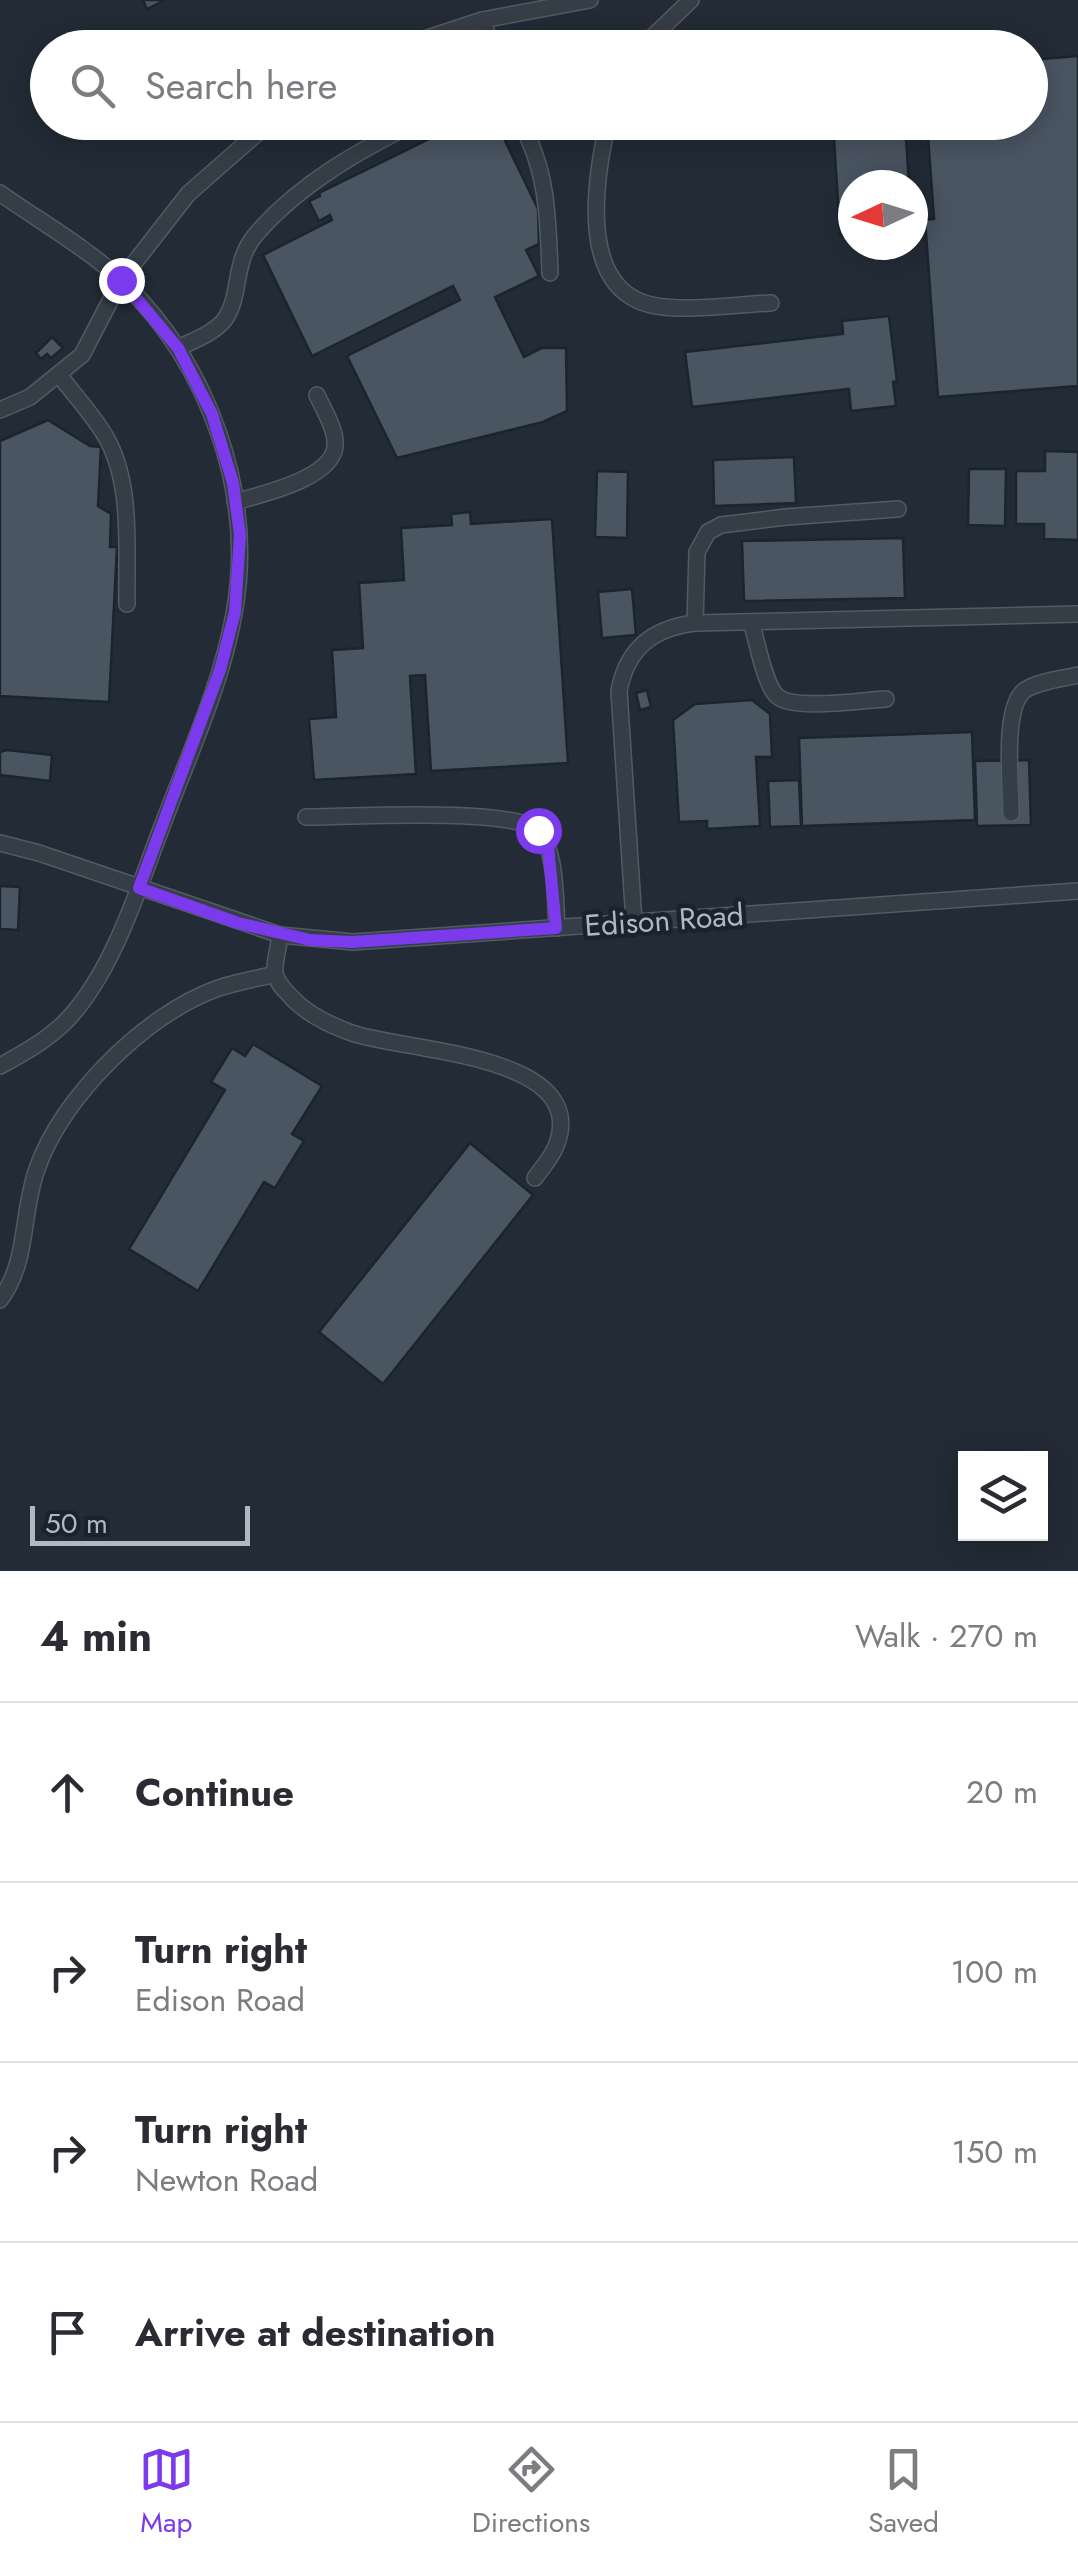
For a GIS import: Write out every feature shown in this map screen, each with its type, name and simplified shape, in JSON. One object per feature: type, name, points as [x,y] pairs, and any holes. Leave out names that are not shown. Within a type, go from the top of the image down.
[{"type":"lane","points":[[452,30],[482,20],[590,0]]},
{"type":"lane","points":[[660,30],[692,0]]},
{"type":"lane","points":[[482,20],[486,30]]},
{"type":"lane","points":[[0,410],[30,397],[82,356],[121,280],[188,194],[250,140]]},
{"type":"lane","points":[[178,348],[210,332],[225,319],[244,251],[257,232],[328,169],[383,140]]},
{"type":"lane","points":[[529,140],[547,194],[550,273]]},
{"type":"lane","points":[[606,140],[597,221],[598,250],[620,290],[641,303],[670,306],[771,302]]},
{"type":"lane","points":[[0,193],[121,280],[178,348],[212,414],[233,483],[240,535],[235,612],[220,670],[139,888],[90,990],[68,1019],[33,1048],[0,1066]]},
{"type":"lane","points":[[60,376],[108,440],[118,470],[126,534],[127,604]]},
{"type":"lane","points":[[236,502],[308,478],[328,462],[335,447],[317,394]]},
{"type":"lane","points":[[695,623],[697,552],[708,532],[720,525],[898,509]]},
{"type":"lane","points":[[634,922],[619,690],[622,672],[649,636],[671,626],[695,623],[1078,614]]},
{"type":"lane","points":[[751,622],[768,680],[777,696],[810,703],[886,699]]},
{"type":"lane","points":[[1011,813],[1011,731],[1018,696],[1028,688],[1078,675]]},
{"type":"lane","points":[[306,817],[488,817],[538,830],[548,846],[556,928]]},
{"type":"lane","name":"Edison Road","points":[[0,843],[280,935],[352,942],[1078,892]]},
{"type":"lane","points":[[280,935],[275,974],[280,986],[299,1005],[354,1034],[506,1067],[550,1096],[559,1114],[560,1132],[556,1148],[535,1178]]},
{"type":"lane","points":[[0,1300],[11,1284],[22,1252],[37,1167],[62,1118],[107,1066],[154,1023],[216,989],[275,974]]},
{"type":"building","points":[[143,0],[165,0],[147,9]]},
{"type":"building","points":[[1078,56],[1078,386],[938,397],[928,260],[928,220],[934,219],[928,140],[1048,140],[1048,58]]},
{"type":"building","points":[[427,140],[505,140],[538,209],[539,244],[526,250],[539,276],[495,297],[524,357],[542,348],[566,348],[567,411],[543,422],[397,458],[347,356],[460,300],[453,286],[312,356],[263,255],[332,220],[330,215],[319,221],[309,201]]},
{"type":"building","points":[[834,140],[906,140],[908,170],[838,170],[838,203]]},
{"type":"building","points":[[889,316],[896,406],[851,411],[849,389],[692,407],[685,352],[843,334],[842,321]]},
{"type":"building","points":[[52,337],[63,348],[51,358],[47,354],[41,359],[36,353]]},
{"type":"building","points":[[48,420],[90,446],[101,447],[98,506],[111,514],[110,547],[117,547],[109,702],[0,696],[0,441]]},
{"type":"building","points":[[1045,451],[1078,452],[1078,540],[1044,539],[1044,524],[1016,524],[1016,471],[1045,471]]},
{"type":"building","points":[[794,457],[796,503],[714,506],[713,460]]},
{"type":"building","points":[[969,469],[1006,469],[1005,526],[968,525]]},
{"type":"building","points":[[597,471],[628,472],[627,538],[595,537]]},
{"type":"building","points":[[470,512],[471,524],[552,519],[568,763],[431,771],[425,675],[410,676],[416,774],[314,780],[309,719],[336,717],[332,650],[363,648],[359,583],[404,580],[401,528],[452,525],[451,514]]},
{"type":"building","points":[[903,538],[905,598],[744,601],[742,541]]},
{"type":"building","points":[[632,589],[636,635],[602,638],[598,592]]},
{"type":"building","points":[[647,690],[651,707],[640,710],[636,693]]},
{"type":"building","points":[[752,700],[770,714],[772,757],[756,757],[760,826],[707,829],[707,821],[679,822],[673,720],[695,704]]},
{"type":"building","points":[[972,732],[975,820],[802,826],[799,738]]},
{"type":"building","points":[[0,752],[52,755],[50,781],[0,775]]},
{"type":"building","points":[[1029,760],[1031,825],[977,826],[975,761]]},
{"type":"building","points":[[799,780],[801,826],[770,827],[768,781]]},
{"type":"building","points":[[0,886],[20,887],[18,930],[0,929]]},
{"type":"building","points":[[253,1044],[322,1086],[292,1134],[304,1141],[275,1188],[264,1182],[198,1291],[129,1249],[225,1090],[211,1082],[232,1048],[245,1056]]},
{"type":"building","points":[[470,1143],[533,1195],[383,1384],[319,1332]]},
{"type":"route","points":[[121,280],[178,348],[212,414],[233,483],[240,535],[235,612],[220,670],[139,888],[238,923],[310,940],[352,942],[556,928],[548,846],[538,830]]}]
